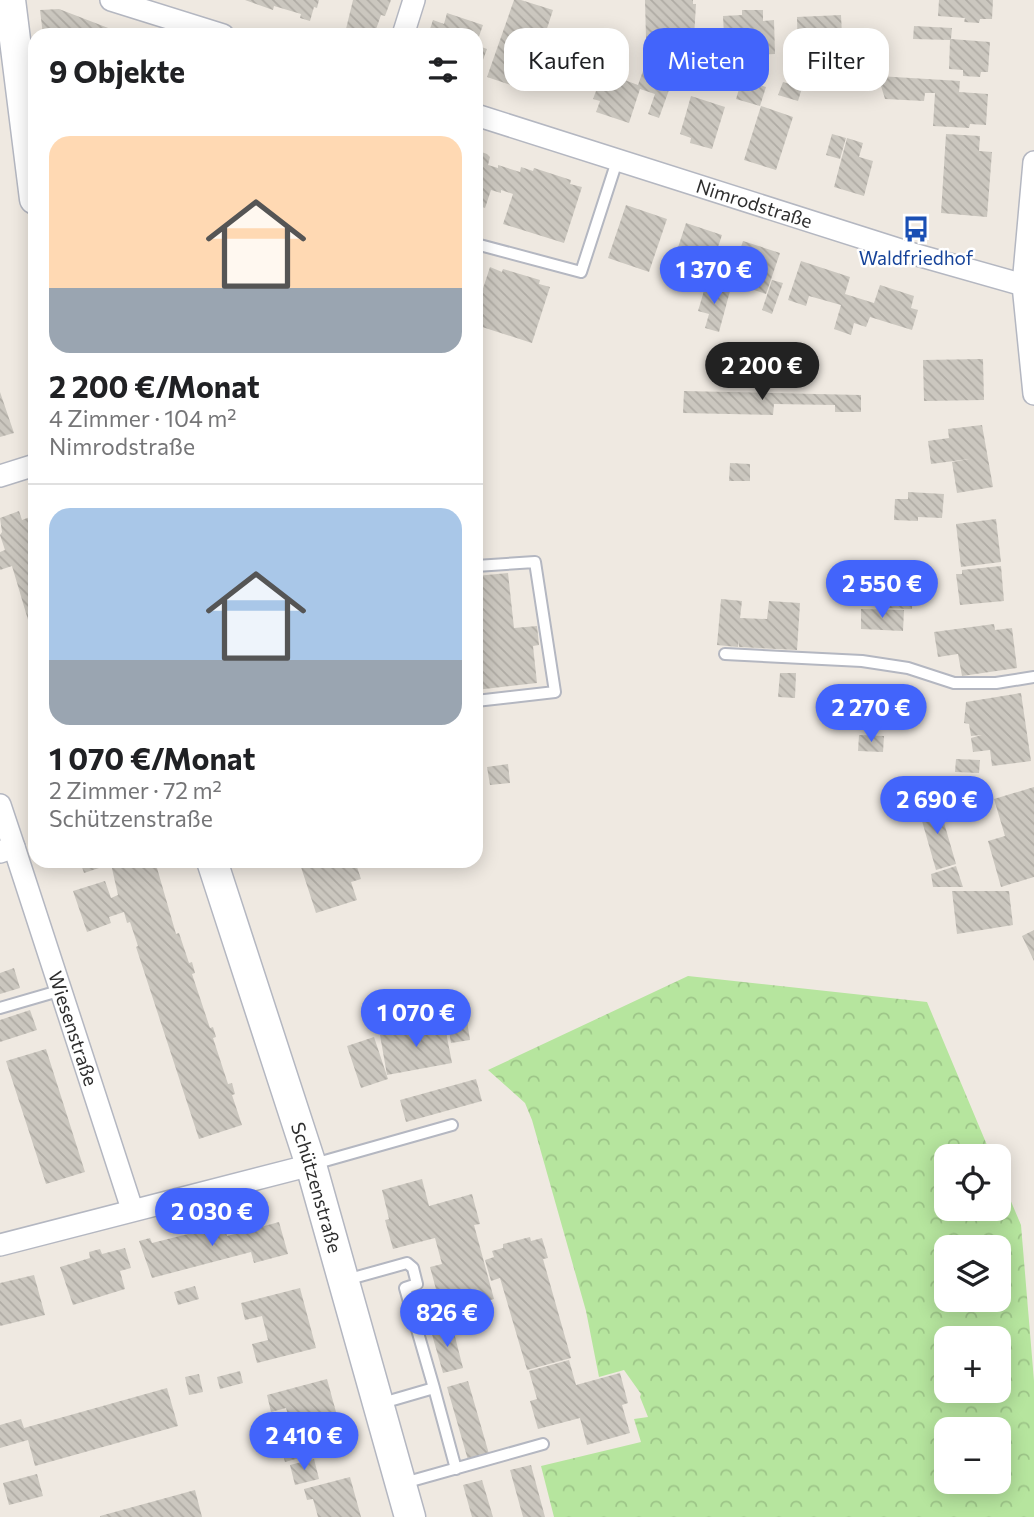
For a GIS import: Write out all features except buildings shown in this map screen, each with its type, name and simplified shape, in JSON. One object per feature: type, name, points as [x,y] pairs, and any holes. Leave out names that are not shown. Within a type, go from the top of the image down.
[{"type":"main road","points":[[10,0],[28,143]]},
{"type":"main road","name":"Schützenstraße","points":[[214,868],[311,1165],[411,1517]]},
{"type":"street","points":[[111,0],[201,28]]},
{"type":"street","points":[[405,28],[414,0]]},
{"type":"street","name":"Nimrodstraße","points":[[483,117],[910,253],[1029,286]]},
{"type":"street","points":[[1034,162],[1029,286],[1034,394]]},
{"type":"street","points":[[0,476],[28,467]]},
{"type":"street","name":"Wiesenstraße","points":[[0,805],[7,850],[62,990],[132,1209]]},
{"type":"street","points":[[0,1245],[311,1165]]},
{"type":"lane","points":[[483,246],[581,272],[617,161]]},
{"type":"lane","points":[[483,566],[535,562],[555,692],[483,700]]},
{"type":"lane","points":[[725,654],[862,661],[908,668],[954,683],[996,683],[1034,677]]},
{"type":"lane","points":[[0,1008],[62,990]]},
{"type":"lane","points":[[311,1165],[452,1125]]},
{"type":"lane","points":[[344,1281],[407,1263],[413,1268],[417,1284],[405,1288],[456,1469]]},
{"type":"lane","points":[[379,1404],[434,1388]]},
{"type":"lane","points":[[401,1484],[543,1444]]},
{"type":"green space","points":[[688,976],[927,1002],[987,1144],[934,1144],[934,1221],[1011,1221],[1011,1201],[1021,1225],[1034,1381],[1034,1517],[554,1517],[541,1466],[641,1442],[634,1419],[648,1417],[641,1394],[624,1370],[599,1377],[586,1311],[525,1103],[488,1070]]},
{"type":"place","name":"Waldfriedhof","points":[[916,229]]}]
